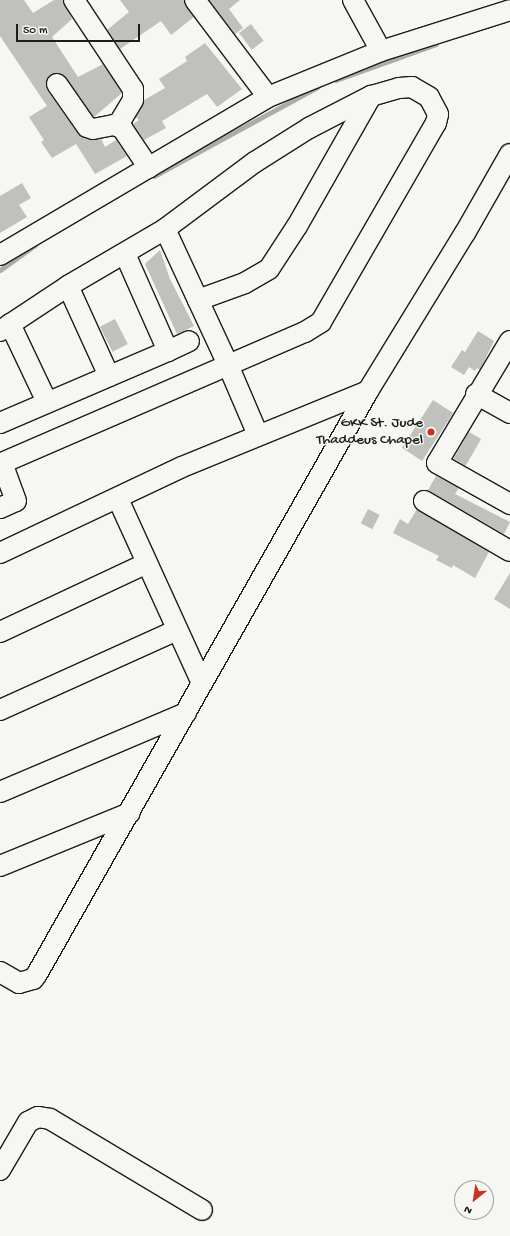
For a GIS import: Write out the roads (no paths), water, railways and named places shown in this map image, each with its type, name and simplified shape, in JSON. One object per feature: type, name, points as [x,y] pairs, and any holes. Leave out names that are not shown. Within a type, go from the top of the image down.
[{"type":"street","points":[[57,84],[88,127],[93,130],[118,125],[133,100],[132,89],[74,0]]},
{"type":"street","points":[[195,0],[268,97]]},
{"type":"street","points":[[353,0],[381,51]]},
{"type":"street","points":[[0,255],[268,97],[381,51],[510,10]]},
{"type":"street","points":[[0,508],[16,501],[2,463],[305,332],[321,322],[436,123],[438,114],[436,107],[429,97],[417,88],[399,88],[371,96],[309,128],[255,162],[165,229],[125,254],[68,286],[5,328],[48,402]]},
{"type":"street","points":[[198,300],[245,283],[269,268],[297,226],[371,96]]},
{"type":"street","points":[[118,125],[149,168]]},
{"type":"street","points":[[0,972],[19,983],[33,979],[130,813],[368,391],[465,233],[510,154]]},
{"type":"street","points":[[165,229],[228,365],[258,435]]},
{"type":"street","points":[[125,254],[168,351]]},
{"type":"street","points":[[68,286],[109,376]]},
{"type":"street","points":[[510,341],[476,394],[437,462],[510,504]]},
{"type":"street","points":[[0,423],[189,342]]},
{"type":"street","points":[[0,553],[258,435],[368,391]]},
{"type":"street","points":[[476,394],[510,413]]},
{"type":"street","points":[[118,499],[202,683]]},
{"type":"street","points":[[424,501],[510,551]]},
{"type":"street","points":[[0,632],[147,564]]},
{"type":"street","points":[[0,710],[177,630]]},
{"type":"street","points":[[0,792],[186,713]]},
{"type":"street","points":[[0,866],[130,813]]},
{"type":"street","points":[[0,1170],[28,1122],[38,1117],[50,1119],[202,1210]]},
{"type":"waterway","points":[[336,80],[436,44]]},
{"type":"waterway","points":[[154,176],[317,87]]},
{"type":"waterway","points":[[0,270],[35,245]]},
{"type":"place","name":"GKK St. Jude Thaddeus Chapel","points":[[431,432]]}]
